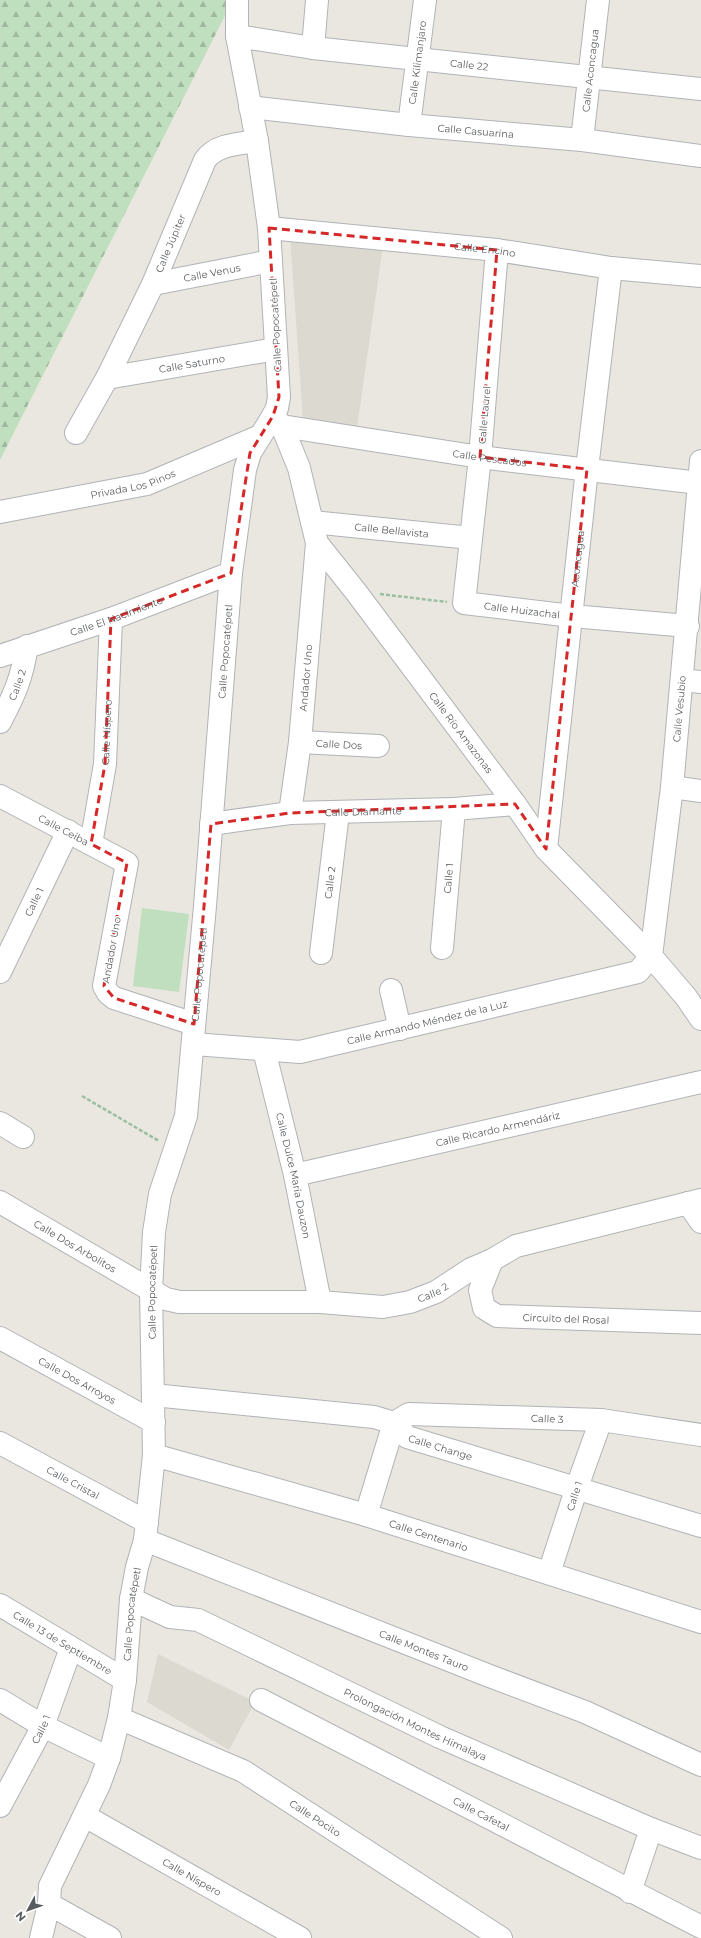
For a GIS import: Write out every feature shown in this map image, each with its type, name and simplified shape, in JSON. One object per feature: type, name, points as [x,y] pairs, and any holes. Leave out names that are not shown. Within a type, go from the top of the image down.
[{"type":"street","name":"Calle Popocatépetl","points":[[41,1938],[49,1904],[50,1886],[99,1785],[109,1758],[119,1718],[125,1680],[131,1598],[146,1531],[154,1455],[151,1291],[154,1232],[160,1194],[186,1116],[194,1034],[231,573],[245,470],[250,453],[260,436],[277,421],[279,397],[268,228],[257,141],[237,36],[237,0]]},
{"type":"street","points":[[313,48],[317,0]]},
{"type":"street","name":"Calle Kilimanjaro","points":[[409,125],[425,0]]},
{"type":"street","name":"Calle Aconcagua","points":[[582,140],[598,0]]},
{"type":"street","name":"Calle 22","points":[[237,36],[313,48],[701,89]]},
{"type":"street","name":"Calle Casuarina","points":[[250,107],[409,125],[582,140],[701,156]]},
{"type":"street","name":"Calle Júpiter","points":[[76,433],[107,378],[153,284],[205,160],[210,153],[219,148],[257,141]]},
{"type":"street","name":"Calle Encino","points":[[268,228],[497,250],[611,268],[701,276]]},
{"type":"street","name":"Calle Laurel","points":[[464,603],[480,457],[497,250]]},
{"type":"street","name":"Calle Venus","points":[[153,284],[271,261]]},
{"type":"street","name":"Aconcagua","points":[[546,849],[587,469],[611,268]]},
{"type":"street","name":"Calle Saturno","points":[[107,378],[276,349]]},
{"type":"street","name":"Calle Pescados","points":[[277,421],[480,457],[699,483]]},
{"type":"street","name":"Calle Río Amazonas","points":[[277,421],[299,468],[317,543],[356,592],[515,804],[546,849],[651,956],[693,996],[701,1019]]},
{"type":"street","name":"Privada Los Pinos","points":[[0,512],[148,484],[260,436]]},
{"type":"street","name":"Calle Vesubio","points":[[651,956],[672,787],[691,681],[688,626],[701,462]]},
{"type":"street","name":"Calle Bellavista","points":[[312,522],[471,538]]},
{"type":"street","name":"Andador Uno","points":[[290,813],[300,742],[317,543]]},
{"type":"street","name":"Calle El Nacimiento","points":[[0,656],[111,619],[231,573]]},
{"type":"street","name":"Calle Huizachal","points":[[464,603],[572,616],[688,626]]},
{"type":"street","name":"Calle Níspero","points":[[91,844],[105,764],[111,619]]},
{"type":"street","name":"Calle 2","points":[[0,722],[12,700],[22,673],[27,646]]},
{"type":"street","name":"Calle Dos","points":[[300,742],[378,746]]},
{"type":"street","points":[[672,787],[701,791]]},
{"type":"street","name":"Calle Ceiba","points":[[0,796],[127,863]]},
{"type":"street","name":"Calle Diamante","points":[[211,824],[290,813],[454,809],[515,804]]},
{"type":"street","name":"Calle 1","points":[[442,948],[454,809]]},
{"type":"street","name":"Calle 2","points":[[321,953],[338,813]]},
{"type":"street","name":"Calle 1","points":[[0,972],[68,831]]},
{"type":"street","name":"Andador Uno","points":[[127,863],[104,986],[108,994],[114,998],[194,1034]]},
{"type":"street","name":"Calle Armando Méndez de la Luz","points":[[194,1034],[264,1050],[300,1052],[638,972],[651,956]]},
{"type":"street","points":[[391,990],[400,1029]]},
{"type":"street","name":"Calle Dulce María Dauzon","points":[[264,1050],[295,1175],[320,1302]]},
{"type":"street","name":"Calle Ricardo Armendáriz","points":[[295,1175],[701,1082]]},
{"type":"street","points":[[0,1123],[23,1137]]},
{"type":"street","name":"Calle Dos Arbolitos","points":[[0,1202],[151,1291]]},
{"type":"street","points":[[694,1202],[701,1222]]},
{"type":"street","name":"Calle 2","points":[[151,1291],[166,1299],[179,1302],[320,1302],[383,1307],[410,1302],[436,1292],[471,1269],[492,1260],[516,1246],[694,1202]]},
{"type":"street","name":"Circuito del Rosal","points":[[492,1260],[480,1290],[484,1308],[497,1316],[701,1323]]},
{"type":"street","name":"Calle Dos Arroyos","points":[[0,1338],[154,1422]]},
{"type":"street","name":"Calle Change","points":[[153,1396],[374,1417],[394,1423],[407,1437],[577,1487],[701,1526]]},
{"type":"street","name":"Calle 3","points":[[394,1423],[409,1414],[601,1420],[701,1435]]},
{"type":"street","name":"Calle 1","points":[[549,1573],[601,1420]]},
{"type":"street","points":[[366,1515],[394,1423]]},
{"type":"street","name":"Calle Cristal","points":[[0,1443],[146,1531]]},
{"type":"street","name":"Calle Centenario","points":[[154,1455],[366,1515],[701,1622]]},
{"type":"street","name":"Calle Montes Tauro","points":[[146,1531],[487,1675],[585,1712],[701,1766]]},
{"type":"street","name":"Prolongación Montes Himalaya","points":[[131,1598],[170,1616],[198,1620],[440,1737],[651,1829],[701,1848]]},
{"type":"street","name":"Calle 13 de Septiembre","points":[[0,1605],[125,1680]]},
{"type":"street","name":"Calle 1","points":[[0,1806],[43,1726],[72,1648]]},
{"type":"street","points":[[0,1700],[43,1726],[109,1758]]},
{"type":"street","name":"Calle Cafetal","points":[[261,1700],[630,1892],[701,1927]]},
{"type":"street","name":"Calle Pocito","points":[[119,1718],[243,1771],[501,1938]]},
{"type":"street","name":"Calle Níspero","points":[[84,1816],[300,1938]]},
{"type":"street","points":[[630,1892],[651,1829]]},
{"type":"street","points":[[49,1904],[110,1938]]},
{"type":"path","points":[[356,592],[464,603]]},
{"type":"path","points":[[82,1096],[175,1151]]},
{"type":"highlighted area","points":[[269,228],[497,250],[480,457],[587,469],[546,849],[515,804],[290,813],[211,824],[194,1024],[114,998],[104,986],[127,863],[91,844],[105,764],[111,619],[231,573],[250,453],[273,416],[279,397]]},
{"type":"shaded area","points":[[290,236],[383,246],[357,428],[303,420]]},
{"type":"shaded area","points":[[158,1654],[255,1702],[229,1750],[147,1702]]},
{"type":"green space","points":[[0,0],[233,0],[0,460]]},
{"type":"green space","points":[[142,908],[189,914],[179,992],[133,986]]}]
